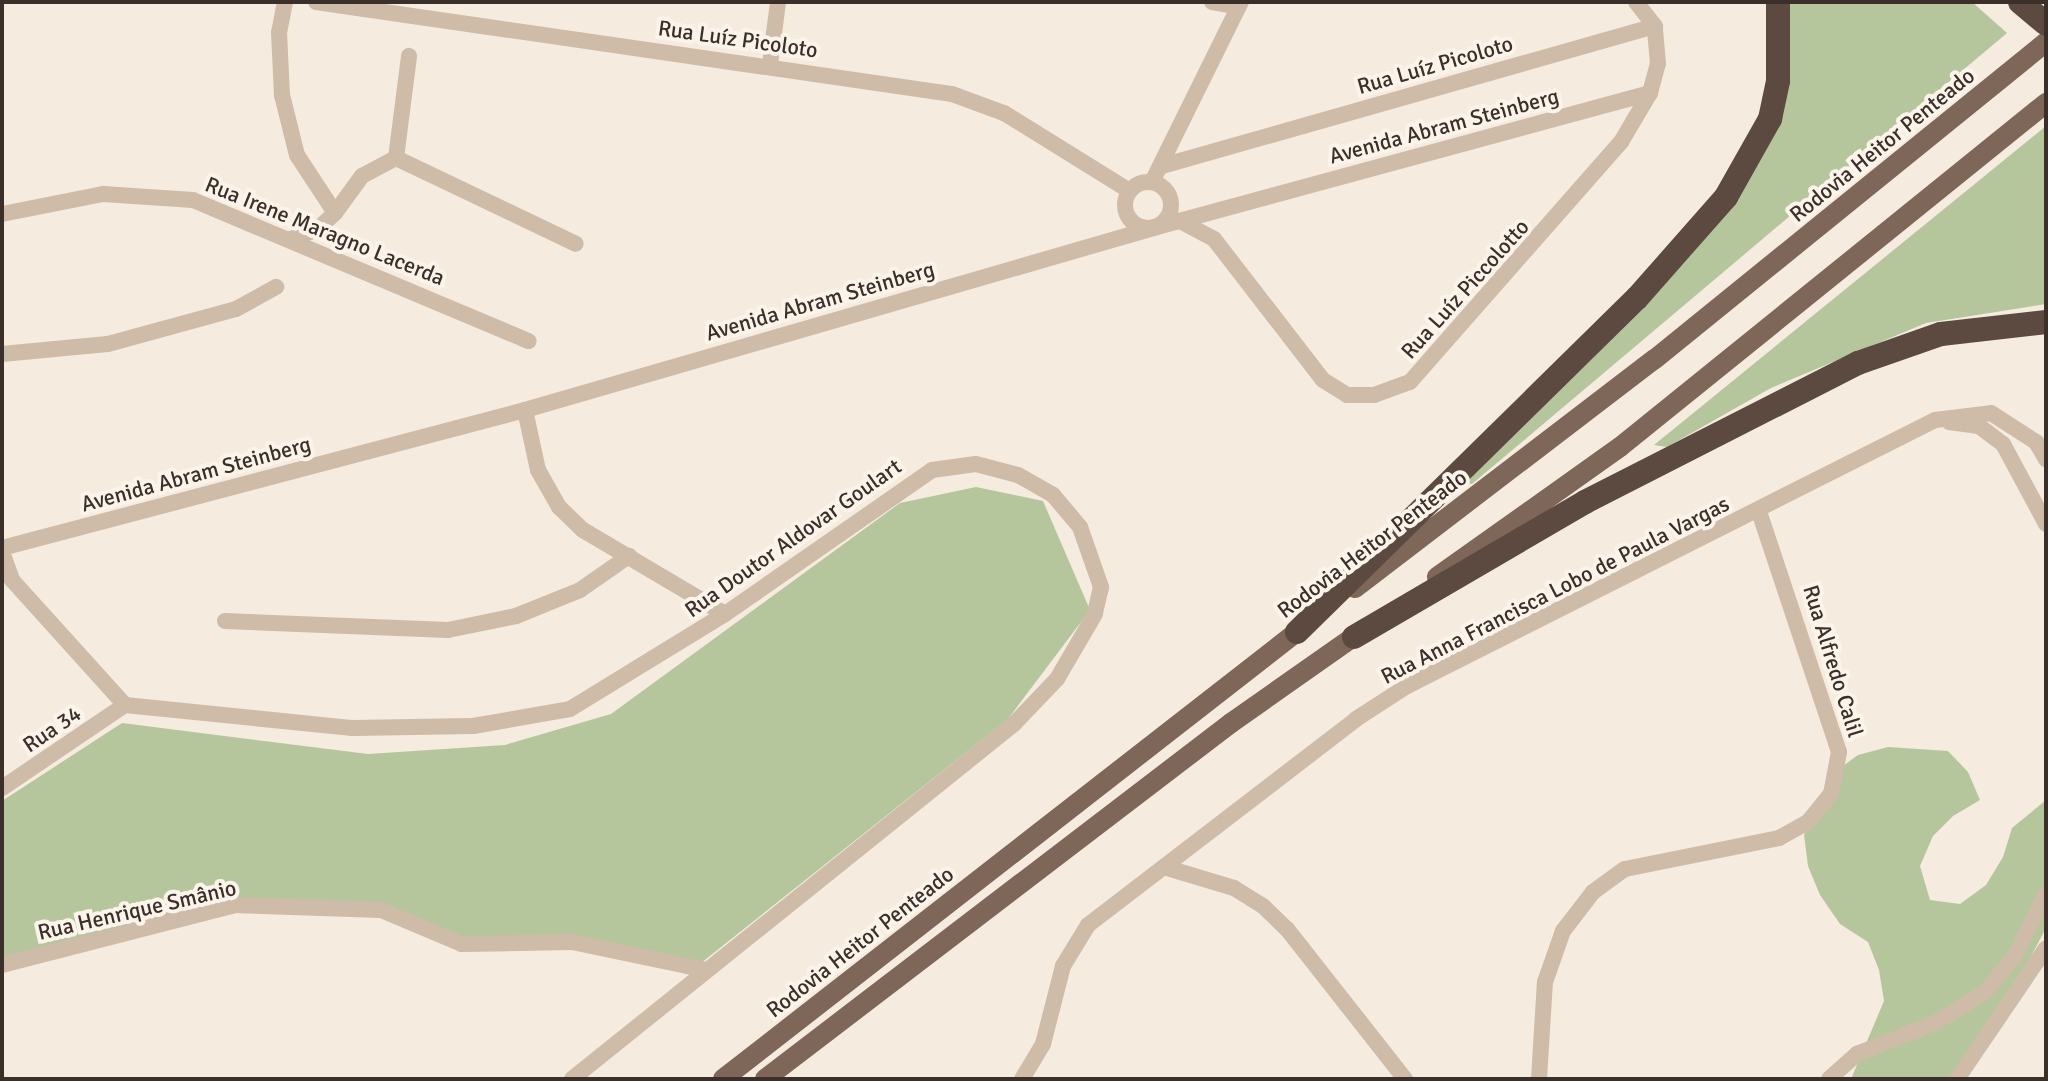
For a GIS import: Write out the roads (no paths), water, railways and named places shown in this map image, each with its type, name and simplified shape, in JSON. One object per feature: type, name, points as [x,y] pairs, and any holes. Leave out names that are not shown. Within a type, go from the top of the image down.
[{"type":"highway","points":[[1297,632],[1626,308],[1726,197],[1770,119],[1778,81],[1778,2]]},
{"type":"highway","points":[[2020,2],[2046,24]]},
{"type":"highway","points":[[1354,637],[1598,494],[1858,363],[1941,334],[2046,322]]},
{"type":"main road","name":"Rodovia Heitor Penteado","points":[[723,1079],[1297,632],[1655,359],[2046,42]]},
{"type":"main road","points":[[765,1079],[1231,723],[1620,447],[2046,103]]},
{"type":"street","points":[[285,2],[279,32],[282,95],[297,155],[335,213]]},
{"type":"street","name":"Rua Luíz Picoloto","points":[[316,2],[770,64],[952,94],[1004,113],[1130,191]]},
{"type":"street","points":[[770,64],[778,2]]},
{"type":"street","points":[[1152,182],[1170,197],[1172,209],[1157,227],[1134,224],[1125,202],[1130,191],[1152,182],[1162,166],[1240,4],[1212,2]]},
{"type":"street","points":[[1636,2],[1655,26],[1658,64],[1650,93]]},
{"type":"street","name":"Rua Luíz Picoloto","points":[[1162,166],[1655,26]]},
{"type":"street","points":[[396,158],[409,56]]},
{"type":"street","name":"Avenida Abram Steinberg","points":[[2,550],[525,410],[1157,227],[1650,93]]},
{"type":"street","name":"Rua Luíz Piccolotto","points":[[1182,222],[1214,239],[1323,380],[1347,395],[1374,395],[1410,382],[1588,185],[1650,93]]},
{"type":"street","points":[[291,239],[318,229],[335,213],[362,176],[396,158]]},
{"type":"street","points":[[396,158],[576,244]]},
{"type":"street","name":"Rua Irene Maragno Lacerda","points":[[2,214],[103,194],[162,195],[218,207],[257,229],[291,239],[529,341]]},
{"type":"street","points":[[2,354],[108,344],[236,309],[276,287]]},
{"type":"street","points":[[525,410],[538,470],[559,507],[583,530],[725,614]]},
{"type":"street","points":[[1935,420],[1991,413],[2036,442],[2046,459]]},
{"type":"street","points":[[1935,420],[1979,426],[2003,444],[2023,475],[2046,524]]},
{"type":"street","name":"Rua Anna Francisca Lobo de Paula Vargas","points":[[1022,1079],[1043,1044],[1063,966],[1088,925],[1356,719],[1407,686],[1935,420]]},
{"type":"street","name":"Rua Doutor Aldovar Goulart","points":[[125,705],[353,728],[473,726],[570,709],[725,614],[932,470],[976,464],[1018,475],[1053,495],[1080,527],[1101,587],[1095,614],[1057,679],[1014,724],[572,1079]]},
{"type":"street","name":"Rua Alfredo Calil","points":[[1539,1079],[1545,982],[1563,931],[1593,892],[1625,869],[1779,838],[1808,822],[1831,794],[1839,752],[1759,511]]},
{"type":"street","points":[[2,550],[12,580],[125,705]]},
{"type":"street","points":[[225,621],[448,630],[516,616],[580,590],[629,556]]},
{"type":"street","name":"Rua 34","points":[[2,788],[125,705]]},
{"type":"street","points":[[1164,867],[1234,888],[1263,906],[1287,929],[1405,1079]]},
{"type":"street","points":[[1829,1079],[1857,1054],[1935,1023],[1985,992],[2014,957],[2046,894]]},
{"type":"street","name":"Rua Henrique Smânio","points":[[2,965],[236,905],[381,910],[462,944],[572,942],[706,970]]},
{"type":"street","points":[[1957,1079],[2046,948]]}]
